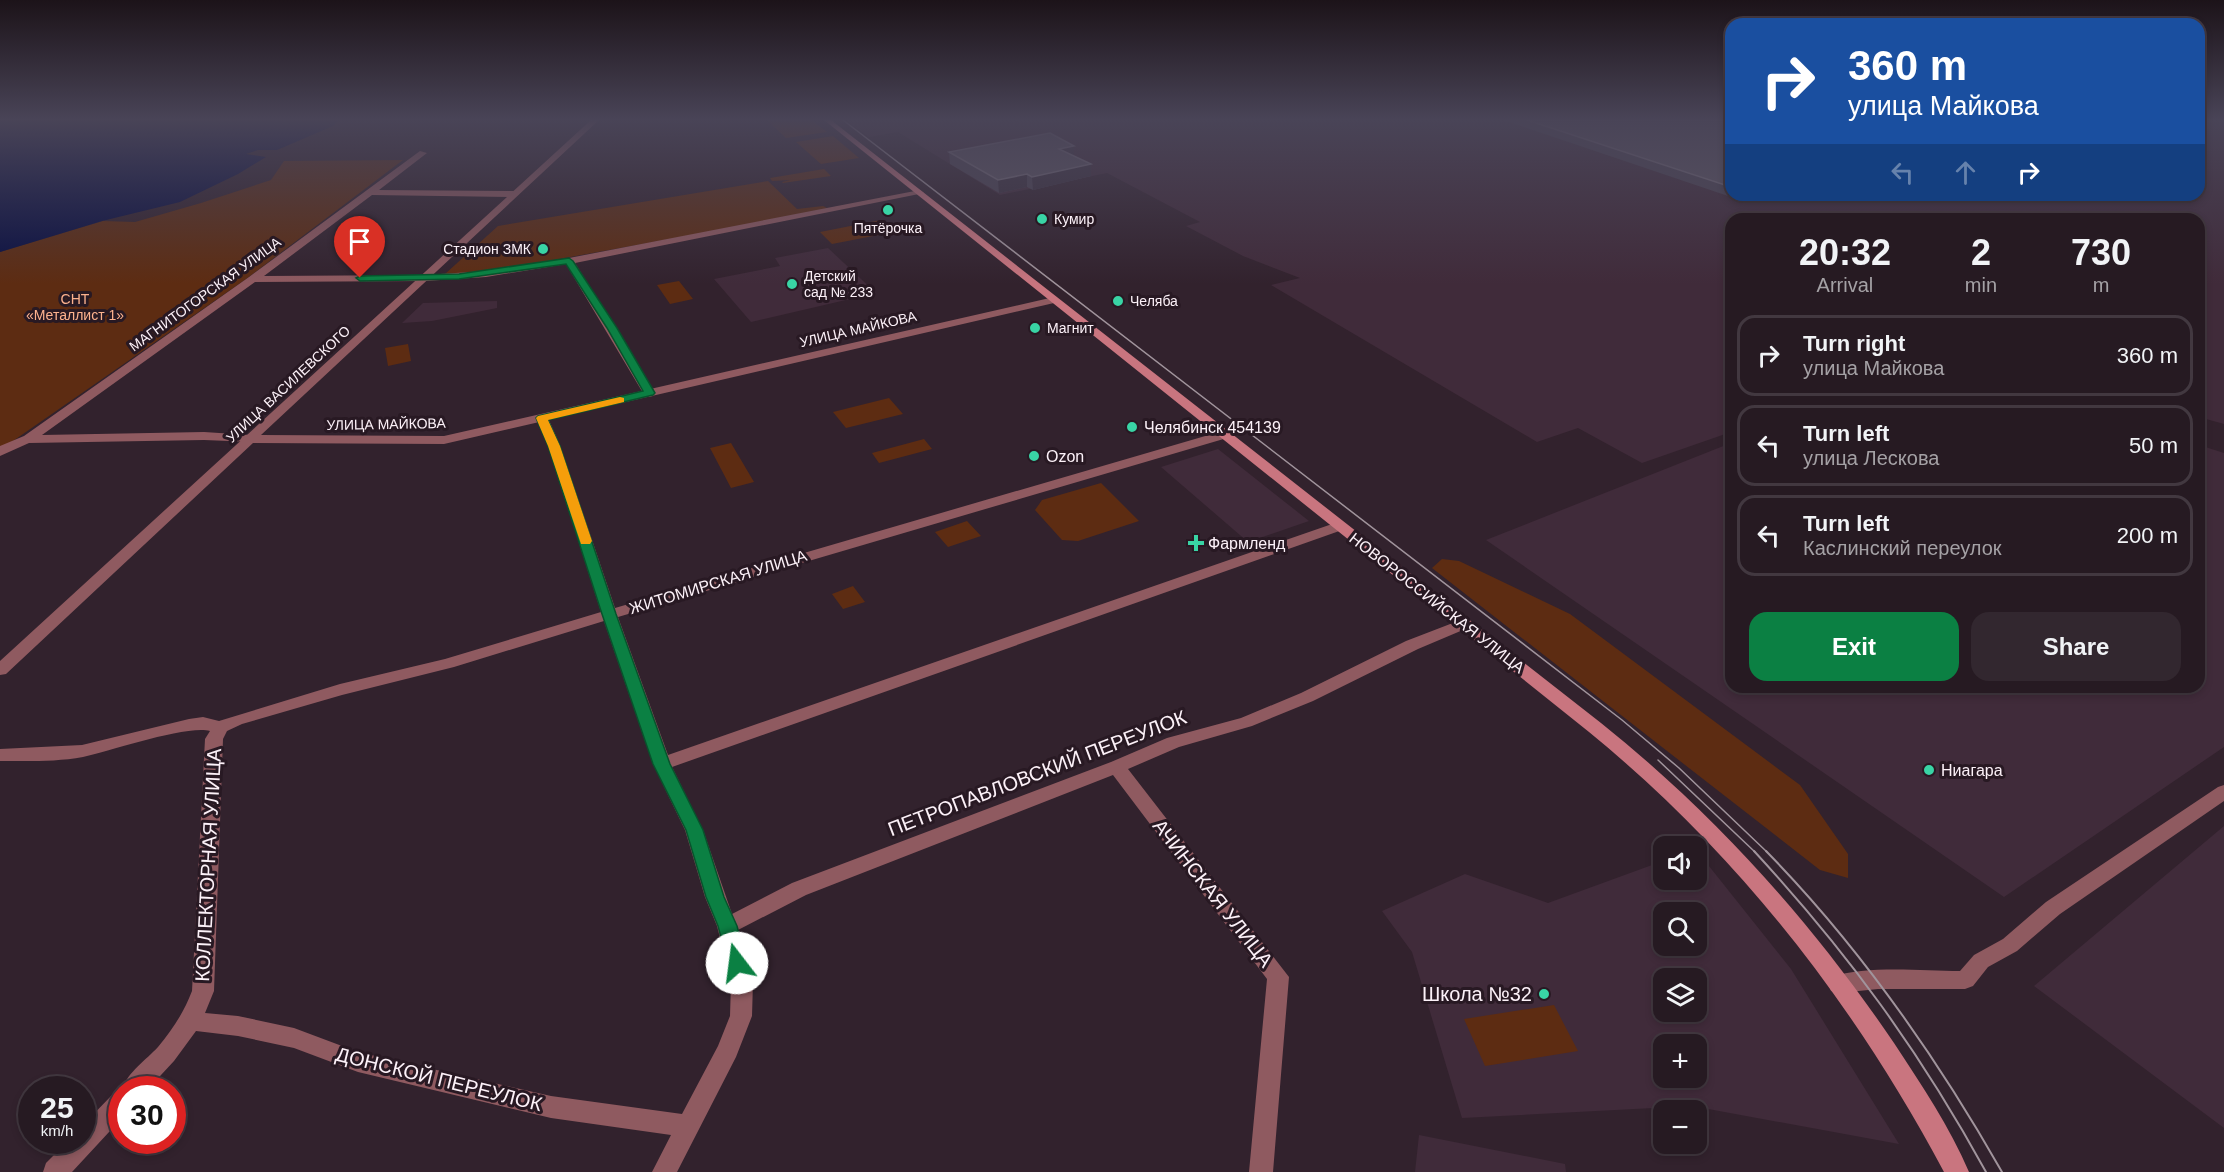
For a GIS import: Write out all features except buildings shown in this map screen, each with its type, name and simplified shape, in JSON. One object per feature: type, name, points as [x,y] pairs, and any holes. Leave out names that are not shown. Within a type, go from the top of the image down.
[{"type":"main road","name":"НОВОРОССИЙСКАЯ УЛИЦА","points":[[897,175],[1630,756],[1670,792],[1777,903],[1839,984],[1907,1086],[1957,1172]]},
{"type":"street","name":"МАГНИТОГОРСКАЯ УЛИЦА","points":[[0,452],[10,445],[28,439],[253,279],[394,175]]},
{"type":"street","name":"УЛИЦА ВАСИЛЕВСКОГО","points":[[0,670],[536,175]]},
{"type":"street","points":[[371,192],[515,194]]},
{"type":"street","points":[[253,279],[425,278],[486,274],[569,261],[920,193]]},
{"type":"street","points":[[569,261],[612,328],[649,393]]},
{"type":"street","name":"УЛИЦА МАЙКОВА","points":[[28,439],[204,436],[427,442],[463,436],[1054,300]]},
{"type":"street","points":[[542,418],[554,446],[609,614],[662,764],[694,830],[715,897],[727,926],[742,982],[741,1016],[728,1050],[664,1172]]},
{"type":"street","name":"ЖИТОМИРСКАЯ УЛИЦА","points":[[0,755],[82,751],[189,725],[203,723],[220,727],[236,720],[340,690],[448,663],[1223,435]]},
{"type":"street","points":[[662,764],[1340,526]]},
{"type":"street","name":"ПЕТРОПАВЛОВСКИЙ ПЕРЕУЛОК","points":[[727,926],[799,889],[1117,767],[1173,742],[1246,722],[1307,697],[1412,645],[1464,624]]},
{"type":"street","name":"КОЛЛЕКТОРНАЯ УЛИЦА","points":[[145,1076],[166,1054],[191,1021],[203,991],[214,739],[220,727]]},
{"type":"street","name":"АЧИНСКАЯ УЛИЦА","points":[[1117,767],[1278,977],[1261,1172]]},
{"type":"street","points":[[1839,984],[1878,980],[1965,980],[1981,961],[2010,945],[2053,908],[2224,792]]},
{"type":"street","name":"ДОНСКОЙ ПЕРЕУЛОК","points":[[191,1021],[238,1026],[294,1038],[358,1062],[551,1107],[689,1126]]},
{"type":"street","points":[[55,1172],[108,1116]]},
{"type":"shaded area","points":[[0,175],[237,175],[180,202],[102,221],[0,252]]},
{"type":"shaded area","points":[[967,175],[1099,175],[1000,195]]},
{"type":"shaded area","points":[[1110,175],[1725,175],[1725,201],[2205,201],[2205,175],[2224,175],[2224,424],[2205,419],[2205,213],[1725,213],[1725,434],[1642,463],[1578,428],[1537,442],[1271,285],[1300,278],[1243,256],[1186,226],[1200,222]]},
{"type":"shaded area","name":"Детский сад № 233","points":[[828,248],[876,293],[751,322],[714,279],[780,266],[775,258]]},
{"type":"shaded area","points":[[497,301],[497,308],[432,321],[402,323],[423,303]]},
{"type":"shaded area","points":[[1725,445],[1725,693],[2205,693],[2205,447],[2224,453],[2224,747],[2004,897],[1486,540]]},
{"type":"shaded area","points":[[1218,449],[1309,521],[1248,542],[1161,467]]},
{"type":"shaded area","points":[[2224,826],[2224,1128],[2034,986]]},
{"type":"shaded area","name":"Школа №32","points":[[1707,864],[1791,969],[1899,1144],[1707,1109],[1707,1100],[1653,1100],[1653,1108],[1462,1118],[1412,952],[1382,911],[1465,874],[1548,903],[1653,865],[1653,890],[1707,890]]},
{"type":"shaded area","points":[[1419,1135],[1565,1164],[1566,1172],[1415,1172]]},
{"type":"green space","name":"СНТ «Металлист 1»","points":[[275,175],[384,175],[246,279],[0,450],[0,252],[103,221],[135,222],[271,180]]},
{"type":"green space","points":[[790,175],[831,176],[783,183],[790,180],[772,181],[770,178]]},
{"type":"green space","name":"Стадион ЗМК","points":[[768,181],[797,209],[823,206],[831,210],[487,272],[445,274],[498,226]]},
{"type":"green space","points":[[881,220],[894,232],[832,244],[820,232]]},
{"type":"green space","points":[[679,281],[693,299],[670,304],[657,285]]},
{"type":"green space","points":[[408,344],[411,361],[388,366],[385,348]]},
{"type":"green space","points":[[889,398],[903,414],[846,428],[833,412]]},
{"type":"green space","points":[[924,439],[932,449],[879,463],[872,453]]},
{"type":"green space","points":[[731,443],[754,482],[731,488],[710,448]]},
{"type":"green space","points":[[1101,483],[1139,521],[1078,541],[1062,540],[1035,510],[1042,500]]},
{"type":"green space","points":[[967,521],[981,536],[948,547],[935,532]]},
{"type":"green space","points":[[1442,559],[1459,561],[1570,614],[1800,785],[1848,854],[1848,878],[1820,870],[1432,568]]},
{"type":"green space","points":[[853,586],[865,602],[843,609],[832,594]]},
{"type":"green space","points":[[1554,1005],[1578,1051],[1485,1066],[1464,1019]]},
{"type":"tram line","points":[[914,175],[1622,720],[1679,768],[1766,851]]},
{"type":"tram line","points":[[1658,760],[1754,851]]},
{"type":"tram line","points":[[1754,851],[1820,927],[1880,1004],[1935,1085],[1986,1172]]},
{"type":"tram line","points":[[1766,851],[1865,964],[1951,1086],[2002,1172]]},
{"type":"slow traffic","points":[[585,541],[554,446],[542,418],[620,400]]},
{"type":"place","name":"Пятёрочка","points":[[888,210]]},
{"type":"place","name":"Кумир","points":[[1042,219]]},
{"type":"place","name":"Стадион ЗМК","points":[[543,249]]},
{"type":"place","name":"Детский сад № 233","points":[[792,284]]},
{"type":"place","name":"Челяба","points":[[1118,301]]},
{"type":"place","name":"Магнит","points":[[1035,328]]},
{"type":"place","name":"Челябинск 454139","points":[[1132,427]]},
{"type":"place","name":"Ozon","points":[[1034,456]]},
{"type":"place","name":"Фармленд","points":[[1196,543]]},
{"type":"place","name":"Ниагара","points":[[1929,770]]},
{"type":"place","name":"Школа №32","points":[[1544,994]]},
{"type":"route","points":[[360,278],[459,277],[569,261],[612,328],[649,393],[542,418],[554,446],[609,614],[662,764],[694,830],[715,897],[727,926],[737,963]]}]
